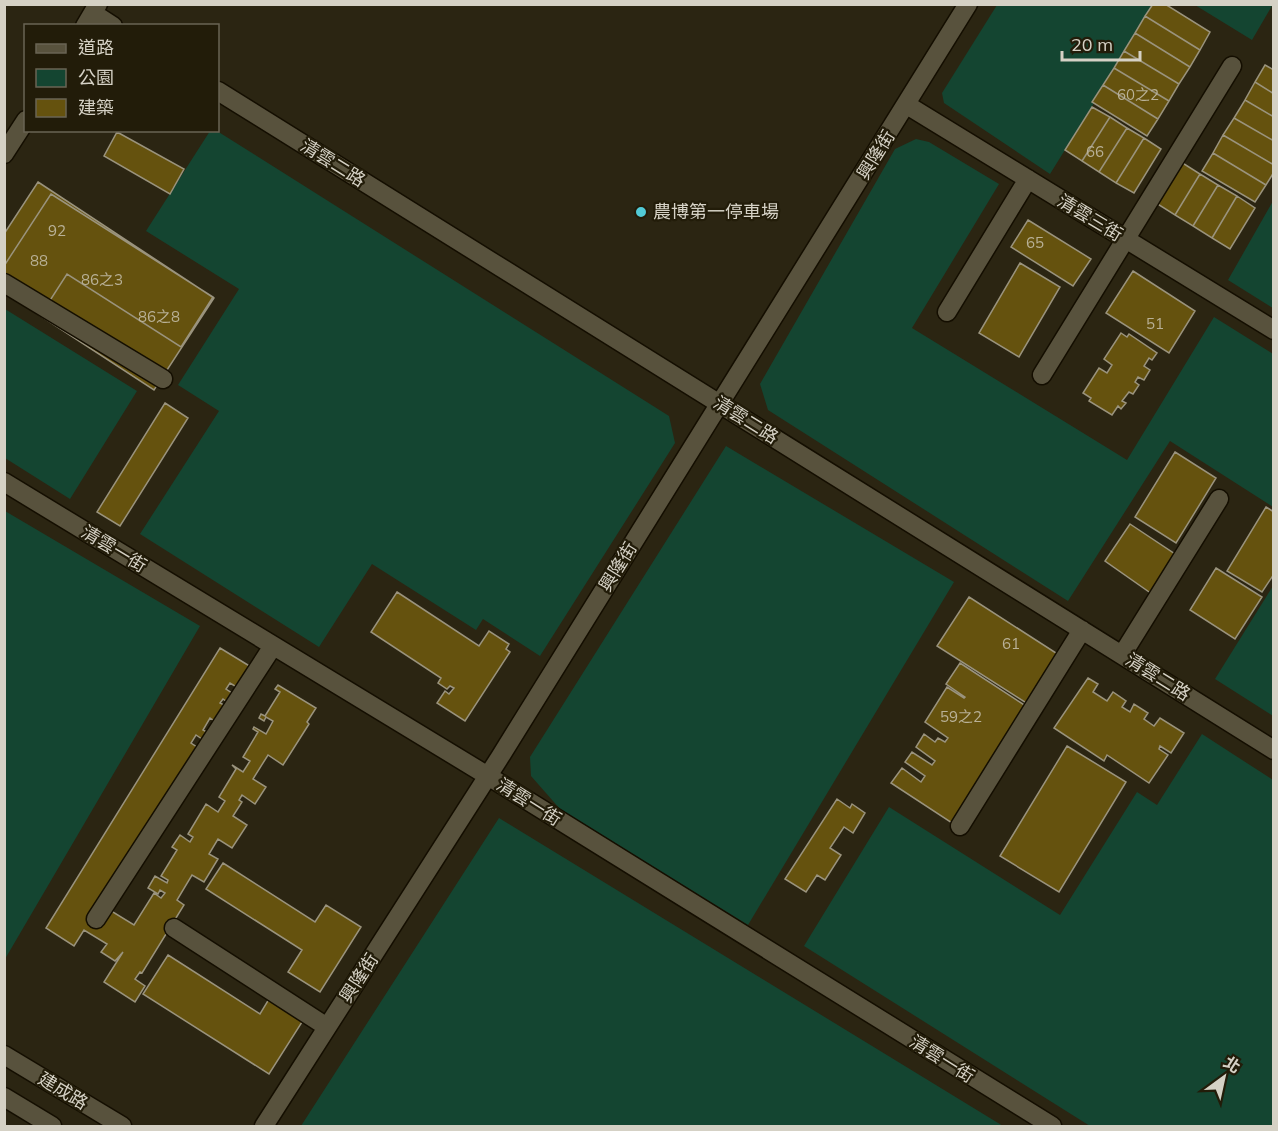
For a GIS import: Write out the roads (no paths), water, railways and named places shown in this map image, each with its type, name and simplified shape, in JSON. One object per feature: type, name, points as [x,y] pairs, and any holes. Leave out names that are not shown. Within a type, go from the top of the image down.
[{"type":"street","name":"興隆街","points":[[264,1126],[488,776],[969,4]]},
{"type":"street","points":[[92,14],[110,24]]},
{"type":"street","points":[[1042,375],[1232,66]]},
{"type":"street","name":"清雲二路","points":[[219,92],[1274,750]]},
{"type":"street","name":"清雲三街","points":[[907,105],[1274,330]]},
{"type":"street","points":[[4,154],[24,123]]},
{"type":"street","points":[[946,312],[1028,179]]},
{"type":"street","points":[[4,283],[163,378]]},
{"type":"street","name":"清雲一街","points":[[4,482],[488,776],[1052,1126]]},
{"type":"street","points":[[1122,655],[1219,499]]},
{"type":"street","points":[[960,826],[1082,630]]},
{"type":"street","points":[[96,919],[273,646]]},
{"type":"street","points":[[174,928],[327,1027]]},
{"type":"street","name":"建成路","points":[[4,1055],[122,1126]]},
{"type":"street","name":"建成路","points":[[4,1097],[52,1126]]},
{"type":"place","name":"農博第一停車場","points":[[641,212]]}]
